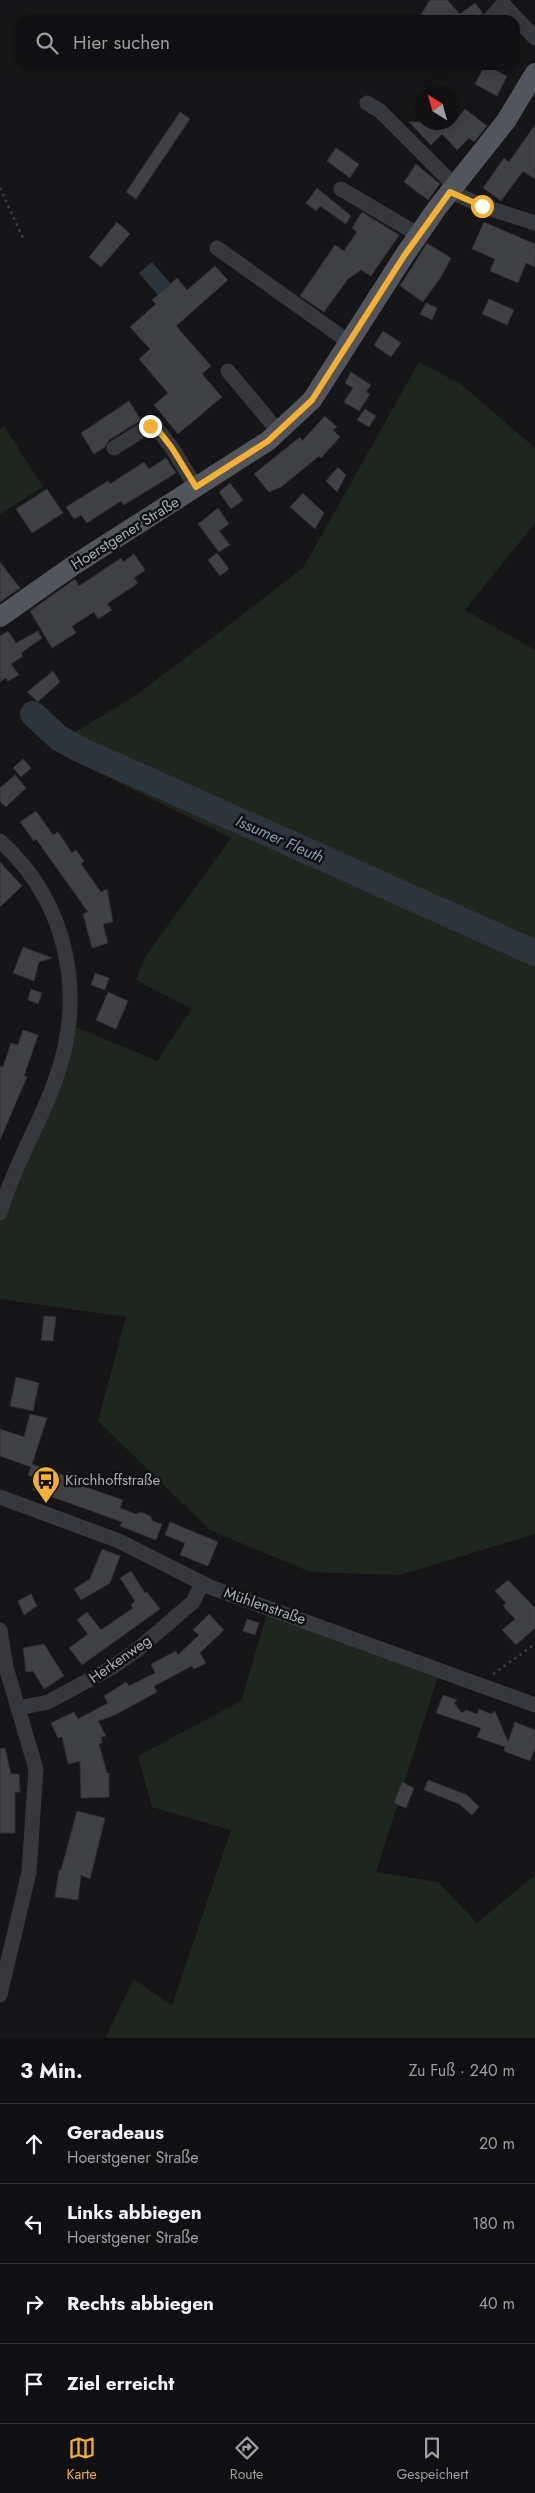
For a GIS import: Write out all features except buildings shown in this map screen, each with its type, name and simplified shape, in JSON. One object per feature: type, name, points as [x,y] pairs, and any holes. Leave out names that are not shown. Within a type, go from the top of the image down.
[{"type":"main road","name":"Hoerstgener Straße","points":[[0,618],[74,565],[277,433],[312,400],[419,235],[506,122],[535,73]]},
{"type":"street","points":[[493,15],[503,4],[513,15]]},
{"type":"street","points":[[520,22],[535,38]]},
{"type":"street","points":[[367,103],[380,111],[453,189],[482,206],[535,223]]},
{"type":"street","points":[[341,189],[419,235]]},
{"type":"street","points":[[217,248],[349,342]]},
{"type":"street","points":[[228,371],[273,424],[277,433]]},
{"type":"street","points":[[114,448],[150,426],[155,426],[172,448],[196,487]]},
{"type":"street","points":[[0,841],[12,852],[40,889],[60,928],[69,969],[71,990],[69,1024],[55,1082],[8,1186],[0,1213]]},
{"type":"street","name":"Mühlenstraße","points":[[0,1496],[119,1541],[202,1583],[535,1705]]},
{"type":"street","name":"Herkenweg","points":[[19,1708],[48,1702],[66,1694],[124,1659],[164,1628],[193,1602],[202,1583]]},
{"type":"street","points":[[0,1630],[6,1667],[36,1769],[29,1872],[0,1995]]},
{"type":"path","points":[[0,188],[23,238]]},
{"type":"path","points":[[480,1684],[535,1644]]},
{"type":"shaded area","points":[[152,262],[171,284],[158,295],[139,273]]},
{"type":"shaded area","points":[[419,362],[462,385],[535,448],[535,523],[465,610],[535,650],[535,1534],[400,1575],[310,1572],[210,1530],[98,1421],[126,1317],[0,1299],[0,1213],[69,1024],[157,1061],[192,1009],[136,980],[145,957],[231,838],[49,748],[138,694],[303,568]]},
{"type":"shaded area","points":[[4,426],[43,487],[0,514],[0,429]]},
{"type":"shaded area","points":[[269,1607],[440,1670],[376,1872],[438,1882],[477,1923],[535,1875],[535,2038],[105,2038],[134,1979],[172,2006],[231,1830],[152,1807],[138,1756],[241,1701]]},
{"type":"waterway","name":"Issumer Fleuth","points":[[33,714],[59,738],[81,750],[535,953]]},
{"type":"place","name":"Kirchhoffstraße","points":[[46,1504]]},
{"type":"route","points":[[150,426],[155,426],[172,448],[196,487],[268,441],[312,400],[404,256],[450,192],[482,206]]}]
